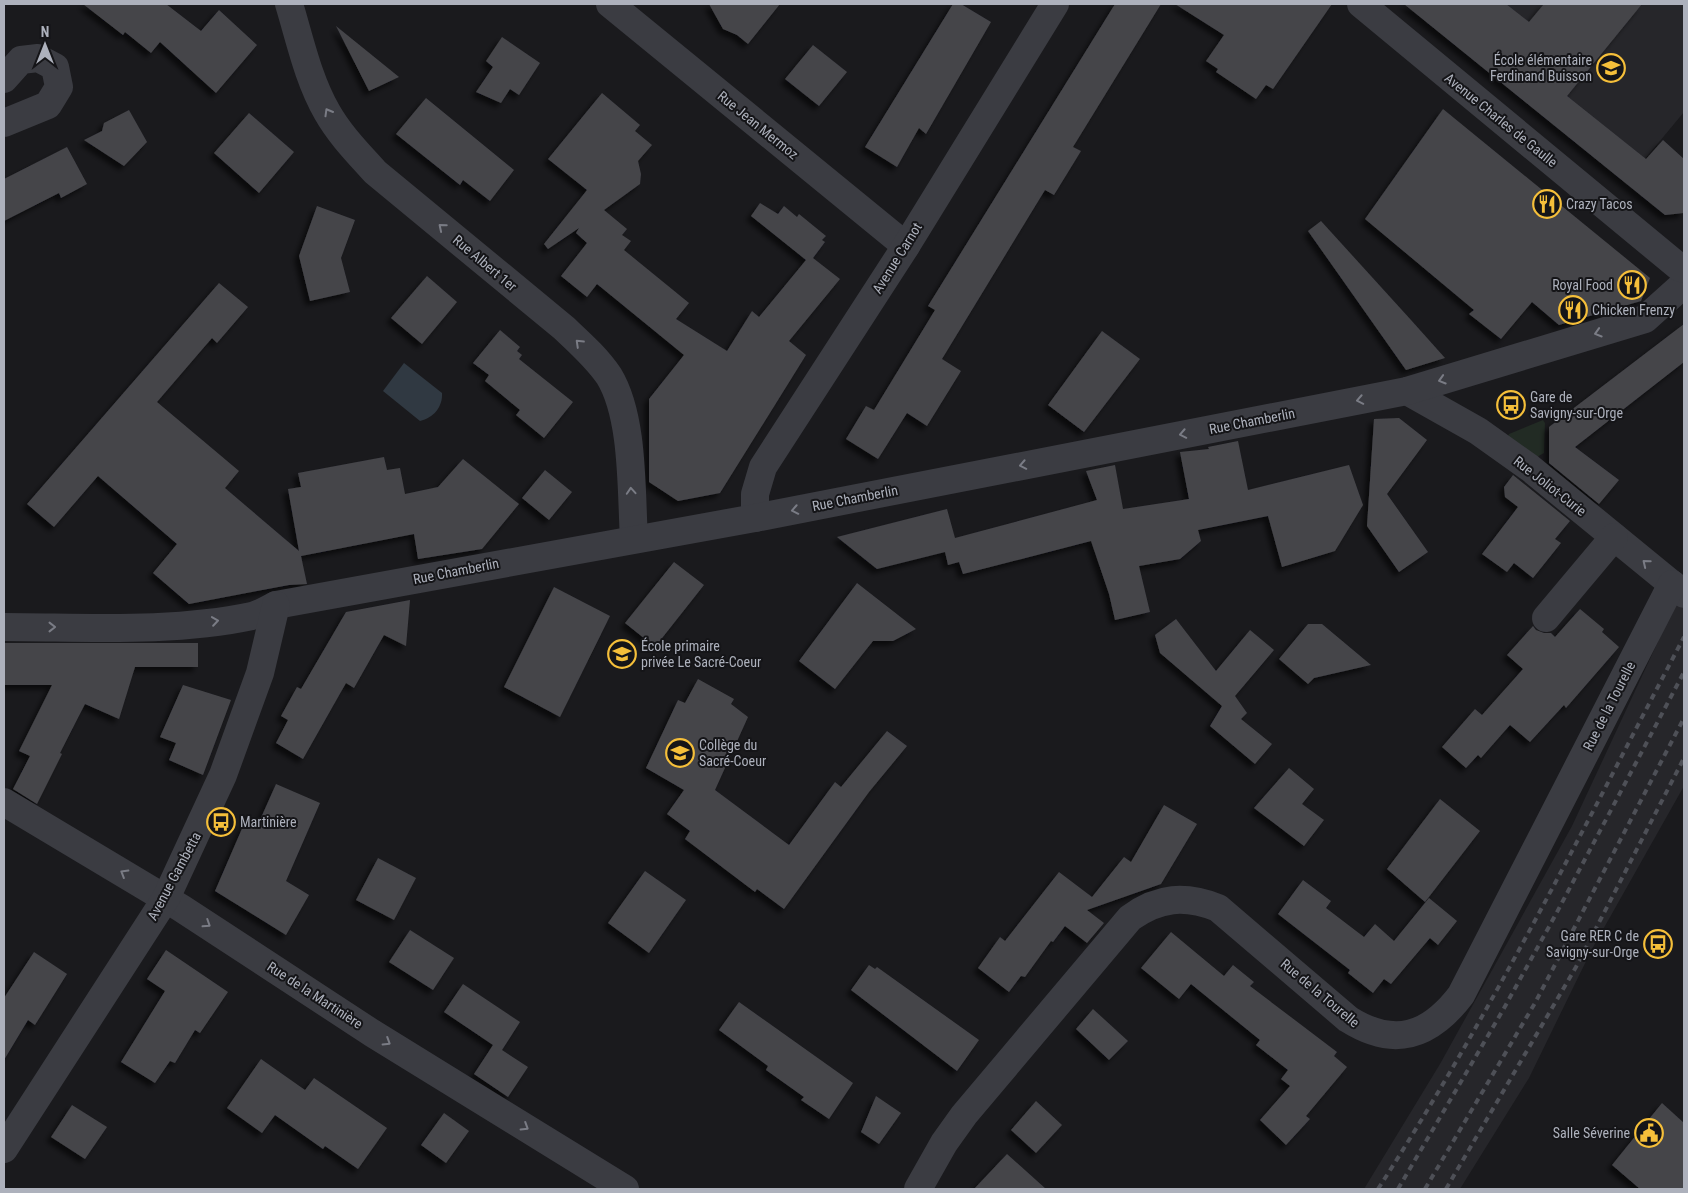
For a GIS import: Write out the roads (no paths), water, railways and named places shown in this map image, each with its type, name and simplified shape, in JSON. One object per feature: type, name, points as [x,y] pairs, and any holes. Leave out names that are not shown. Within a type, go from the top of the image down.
[{"type":"street","name":"Rue Albert 1er","points":[[289,4],[312,79],[327,112],[348,142],[375,172],[564,328],[590,353],[609,376],[621,402],[626,421],[634,539]]},
{"type":"street","name":"Rue Jean Mermoz","points":[[610,4],[906,246]]},
{"type":"street","name":"Avenue Carnot","points":[[755,518],[755,494],[763,467],[906,246],[1055,4]]},
{"type":"street","name":"Avenue Charles de Gaulle","points":[[1361,4],[1679,267],[1684,269]]},
{"type":"street","points":[[4,80],[21,60],[38,58],[55,67],[59,87],[48,105],[4,124]]},
{"type":"street","name":"Avenue Charles de Gaulle","points":[[1643,236],[1684,243]]},
{"type":"street","name":"Rue Chamberlin","points":[[4,627],[154,627],[254,616],[276,605],[755,518],[1407,391],[1645,319],[1684,284]]},
{"type":"street","name":"Rue Joliot-Curie","points":[[1407,391],[1478,431],[1530,468],[1678,589]]},
{"type":"street","points":[[1546,618],[1614,537]]},
{"type":"street","name":"Rue de la Tourelle","points":[[918,1189],[944,1143],[964,1115],[1124,926],[1144,908],[1163,900],[1181,898],[1201,901],[1218,908],[1348,1019],[1364,1029],[1382,1035],[1401,1036],[1421,1031],[1434,1024],[1461,995],[1678,589]]},
{"type":"street","name":"Avenue Gambetta","points":[[4,1149],[166,898],[223,775],[260,673],[276,605]]},
{"type":"street","name":"Rue de la Martinière","points":[[4,802],[166,898],[372,1033],[625,1189]]},
{"type":"railway","points":[[1378,1189],[1460,1055],[1499,986],[1684,637]]},
{"type":"railway","points":[[1398,1189],[1503,1010],[1684,672]]},
{"type":"railway","points":[[1425,1189],[1535,1003],[1684,718]]},
{"type":"railway","points":[[1446,1189],[1576,967],[1684,758]]},
{"type":"place","name":"École élémentaire Ferdinand Buisson","points":[[1611,68]]},
{"type":"place","name":"Crazy Tacos","points":[[1547,204]]},
{"type":"place","name":"Royal Food","points":[[1632,285]]},
{"type":"place","name":"Chicken Frenzy","points":[[1573,310]]},
{"type":"place","name":"Gare de Savigny-sur-Orge","points":[[1511,405]]},
{"type":"place","name":"École primaire privée Le Sacré-Coeur","points":[[622,654]]},
{"type":"place","name":"Collège du Sacré-Coeur","points":[[680,753]]},
{"type":"place","name":"Martinière","points":[[221,822]]},
{"type":"place","name":"Gare RER C de Savigny-sur-Orge","points":[[1658,944]]},
{"type":"place","name":"Salle Séverine","points":[[1649,1133]]}]
